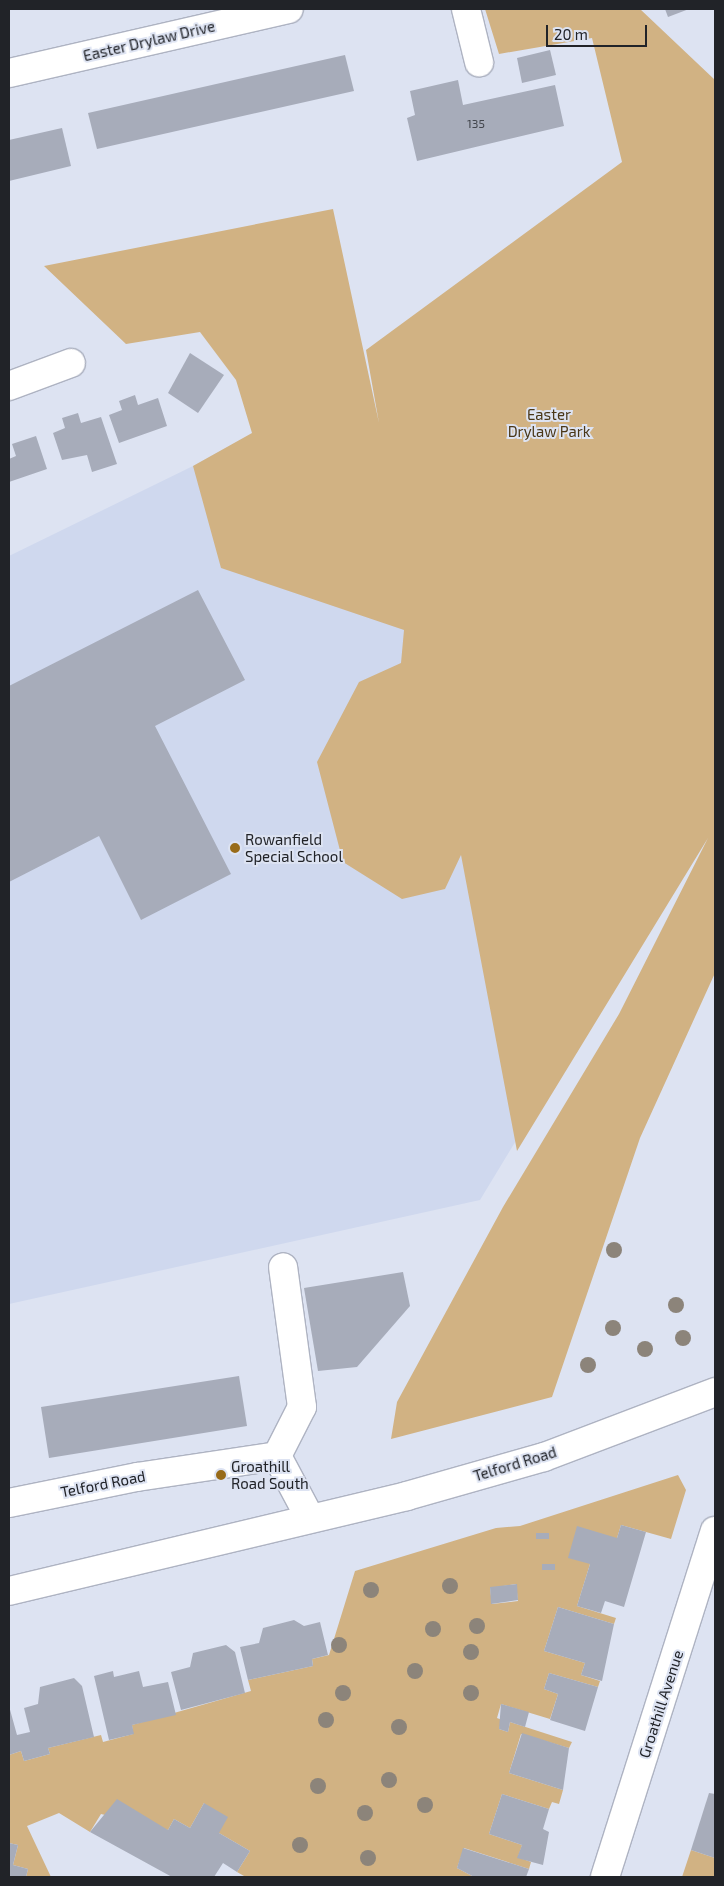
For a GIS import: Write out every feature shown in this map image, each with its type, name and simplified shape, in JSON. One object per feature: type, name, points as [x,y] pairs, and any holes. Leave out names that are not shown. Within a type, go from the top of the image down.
[{"type":"street","name":"Easter Drylaw Drive","points":[[9,73],[289,9]]},
{"type":"street","points":[[466,9],[479,62]]},
{"type":"street","points":[[9,386],[71,363]]},
{"type":"street","points":[[283,1267],[302,1407],[277,1456],[310,1518]]},
{"type":"street","name":"Telford Road","points":[[9,1591],[407,1496],[544,1457],[715,1392]]},
{"type":"street","name":"Telford Road","points":[[9,1503],[137,1477],[277,1456]]},
{"type":"street","name":"Groathill Avenue","points":[[605,1877],[715,1531]]},
{"type":"shaded area","name":"Rowanfield Special School","points":[[367,371],[517,1139],[480,1200],[9,1304],[9,556],[193,466]]},
{"type":"green space","name":"Easter Drylaw Park","points":[[485,9],[640,9],[715,80],[715,973],[640,1138],[552,1397],[391,1439],[397,1402],[503,1207],[619,1014],[708,838],[517,1151],[461,855],[445,889],[402,899],[343,862],[317,762],[359,682],[401,663],[404,630],[221,568],[193,466],[252,433],[236,380],[200,332],[126,344],[44,266],[333,209],[379,423],[366,350],[622,162],[592,38],[499,54]]},
{"type":"green space","points":[[678,1475],[686,1490],[671,1539],[621,1525],[617,1538],[590,1564],[577,1606],[616,1618],[614,1624],[558,1607],[544,1651],[585,1663],[581,1675],[600,1681],[598,1687],[549,1673],[544,1689],[558,1694],[550,1719],[501,1704],[497,1718],[502,1720],[499,1729],[508,1732],[510,1722],[572,1742],[569,1748],[521,1734],[509,1773],[563,1790],[559,1804],[552,1802],[549,1809],[502,1794],[489,1834],[522,1845],[518,1857],[531,1862],[529,1869],[464,1848],[457,1868],[474,1877],[244,1876],[237,1872],[250,1851],[219,1833],[204,1803],[190,1828],[174,1819],[168,1830],[101,1814],[90,1832],[59,1813],[27,1826],[51,1877],[26,1877],[28,1869],[13,1865],[18,1845],[9,1843],[9,1755],[21,1751],[24,1761],[50,1754],[48,1748],[101,1735],[103,1742],[133,1734],[132,1725],[251,1691],[248,1680],[313,1666],[312,1659],[329,1655],[355,1571],[496,1528],[520,1526]],"holes":[[[516,1584],[518,1601],[492,1604],[490,1588]]]},
{"type":"green space","points":[[691,1850],[715,1858],[715,1877],[682,1877]]},
{"type":"building","points":[[665,9],[689,9],[668,17]]},
{"type":"building","points":[[550,50],[556,75],[522,83],[517,58]]},
{"type":"building","points":[[345,55],[354,91],[97,149],[88,113]]},
{"type":"building","points":[[458,80],[463,105],[555,85],[564,126],[417,161],[407,118],[415,115],[410,91]]},
{"type":"building","points":[[62,128],[71,166],[9,181],[9,140]]},
{"type":"building","points":[[190,353],[224,375],[198,413],[168,393]]},
{"type":"building","points":[[135,395],[138,405],[158,398],[167,426],[119,443],[109,415],[122,410],[119,401]]},
{"type":"building","points":[[78,413],[81,423],[101,417],[117,464],[92,472],[87,455],[62,460],[53,433],[65,428],[62,418]]},
{"type":"building","points":[[36,436],[47,469],[9,482],[9,459],[16,456],[12,444]]},
{"type":"building","points":[[198,590],[245,680],[155,726],[231,874],[141,920],[99,836],[9,882],[9,686]]},
{"type":"building","points":[[403,1272],[410,1306],[357,1367],[318,1371],[304,1288]]},
{"type":"building","points":[[239,1376],[247,1426],[49,1458],[41,1407]]},
{"type":"building","points":[[621,1525],[646,1532],[624,1607],[605,1601],[601,1613],[577,1606],[590,1564],[568,1558],[577,1526],[617,1538]]},
{"type":"building","points":[[536,1533],[549,1533],[549,1539],[536,1539]]},
{"type":"building","points":[[542,1564],[555,1564],[555,1570],[542,1570]]},
{"type":"building","points":[[517,1584],[518,1600],[491,1604],[490,1587]]},
{"type":"building","points":[[558,1607],[614,1624],[602,1681],[581,1675],[585,1663],[544,1651]]},
{"type":"building","points":[[294,1620],[304,1626],[320,1622],[328,1655],[312,1659],[313,1666],[248,1680],[240,1647],[259,1643],[263,1628]]},
{"type":"building","points":[[226,1645],[235,1652],[245,1693],[181,1710],[171,1672],[190,1667],[193,1653]]},
{"type":"building","points":[[113,1671],[114,1677],[139,1671],[143,1687],[168,1682],[176,1715],[132,1725],[134,1734],[109,1740],[94,1676]]},
{"type":"building","points":[[549,1673],[598,1687],[585,1731],[550,1720],[558,1694],[544,1689]]},
{"type":"building","points":[[74,1678],[82,1686],[94,1737],[48,1748],[50,1754],[24,1761],[21,1751],[9,1755],[9,1706],[17,1735],[30,1732],[24,1708],[38,1704],[40,1687]]},
{"type":"building","points":[[501,1704],[529,1712],[525,1727],[510,1722],[508,1732],[499,1729]]},
{"type":"building","points":[[522,1733],[569,1748],[563,1790],[509,1773]]},
{"type":"building","points":[[709,1793],[715,1794],[715,1858],[691,1850]]},
{"type":"building","points":[[502,1794],[549,1809],[543,1829],[549,1832],[543,1865],[517,1858],[522,1845],[489,1834]]},
{"type":"building","points":[[117,1799],[168,1830],[174,1819],[190,1828],[204,1803],[228,1817],[219,1833],[250,1851],[237,1872],[223,1863],[214,1877],[172,1877],[90,1832]]},
{"type":"building","points":[[9,1843],[18,1845],[13,1865],[28,1869],[26,1877],[9,1877]]},
{"type":"building","points":[[463,1848],[529,1869],[526,1877],[474,1877],[457,1868]]},
{"type":"place","name":"Rowanfield Special School","points":[[235,848]]},
{"type":"place","name":"Groathill Road South","points":[[221,1475]]}]
